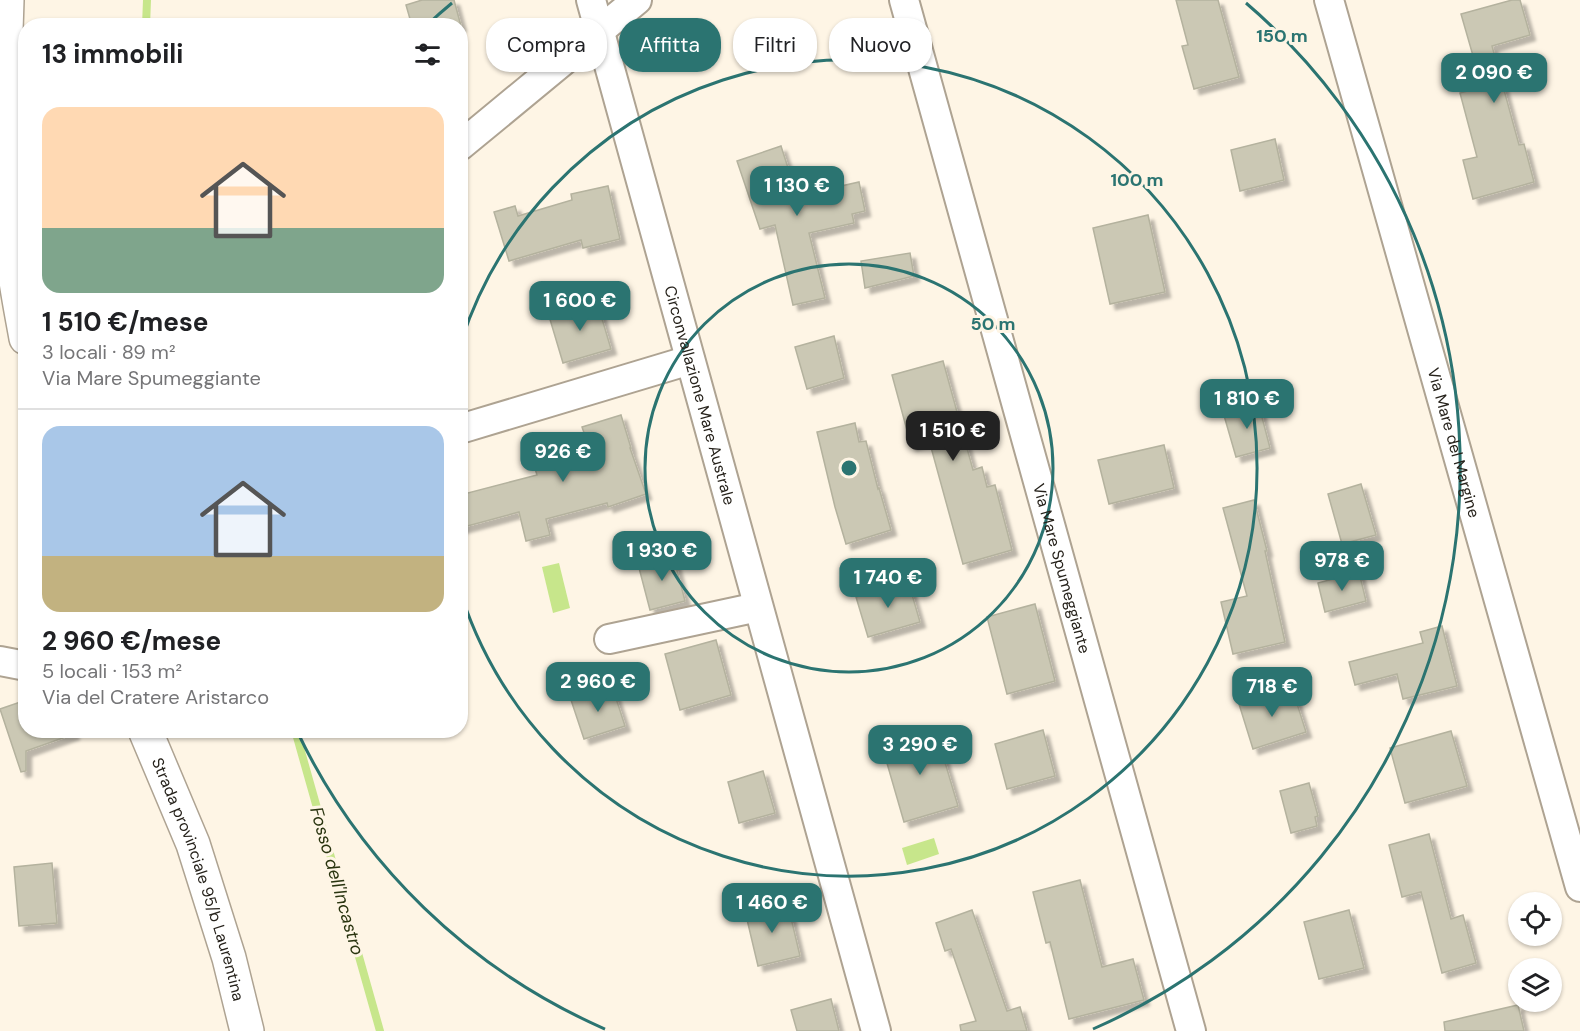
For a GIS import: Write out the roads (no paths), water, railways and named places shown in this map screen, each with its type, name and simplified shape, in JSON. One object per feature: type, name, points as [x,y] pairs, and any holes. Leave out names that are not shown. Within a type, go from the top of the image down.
[{"type":"main road","points":[[7,0],[4,109],[6,173],[12,254],[18,290]]},
{"type":"main road","name":"Strada provinciale 95/b Laurentina","points":[[148,738],[193,844],[229,958],[247,1031]]},
{"type":"street","name":"Circonvallazione Mare Australe","points":[[591,0],[596,18]]},
{"type":"street","points":[[607,25],[637,0]]},
{"type":"street","name":"Via Mare Spumeggiante","points":[[903,0],[1191,1031]]},
{"type":"street","name":"Via Mare del Margine","points":[[1329,0],[1580,887]]},
{"type":"street","name":"Circonvallazione Mare Australe","points":[[607,61],[876,1031]]},
{"type":"street","points":[[468,139],[550,72]]},
{"type":"street","points":[[468,427],[690,360]]},
{"type":"street","points":[[609,639],[758,607]]},
{"type":"street","points":[[0,661],[18,664]]},
{"type":"waterway","name":"Fosso dell'Incastro","points":[[146,18],[147,0]]},
{"type":"waterway","name":"Fosso dell'Incastro","points":[[297,738],[380,1031]]}]
